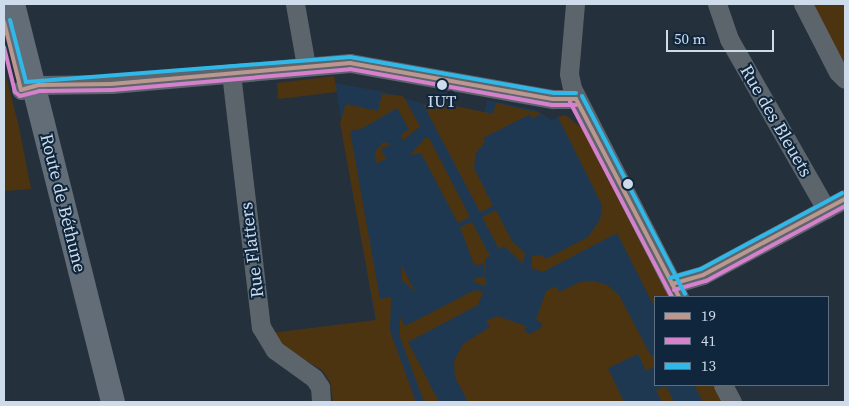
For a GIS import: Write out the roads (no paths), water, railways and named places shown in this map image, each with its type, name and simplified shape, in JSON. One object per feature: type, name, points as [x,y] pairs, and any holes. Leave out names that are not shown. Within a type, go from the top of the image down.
[{"type":"main road","name":"Route de Béthune","points":[[13,4],[27,88],[101,402]]},
{"type":"main road","name":"Route de Béthune","points":[[4,22],[27,88],[114,402]]},
{"type":"street","points":[[295,4],[306,66]]},
{"type":"street","points":[[575,4],[570,74],[576,99],[676,290],[845,199]]},
{"type":"street","name":"Rue des Bleuets","points":[[717,4],[734,48],[826,209]]},
{"type":"street","points":[[802,4],[838,72],[845,79]]},
{"type":"street","points":[[27,88],[89,82],[111,84],[306,66],[368,64],[552,99],[576,99]]},
{"type":"street","name":"Rue Flatters","points":[[231,73],[261,327],[275,350],[314,378],[320,388],[321,402]]},
{"type":"street","points":[[724,386],[732,402]]},
{"type":"place","name":"IUT","points":[[442,85]]}]
